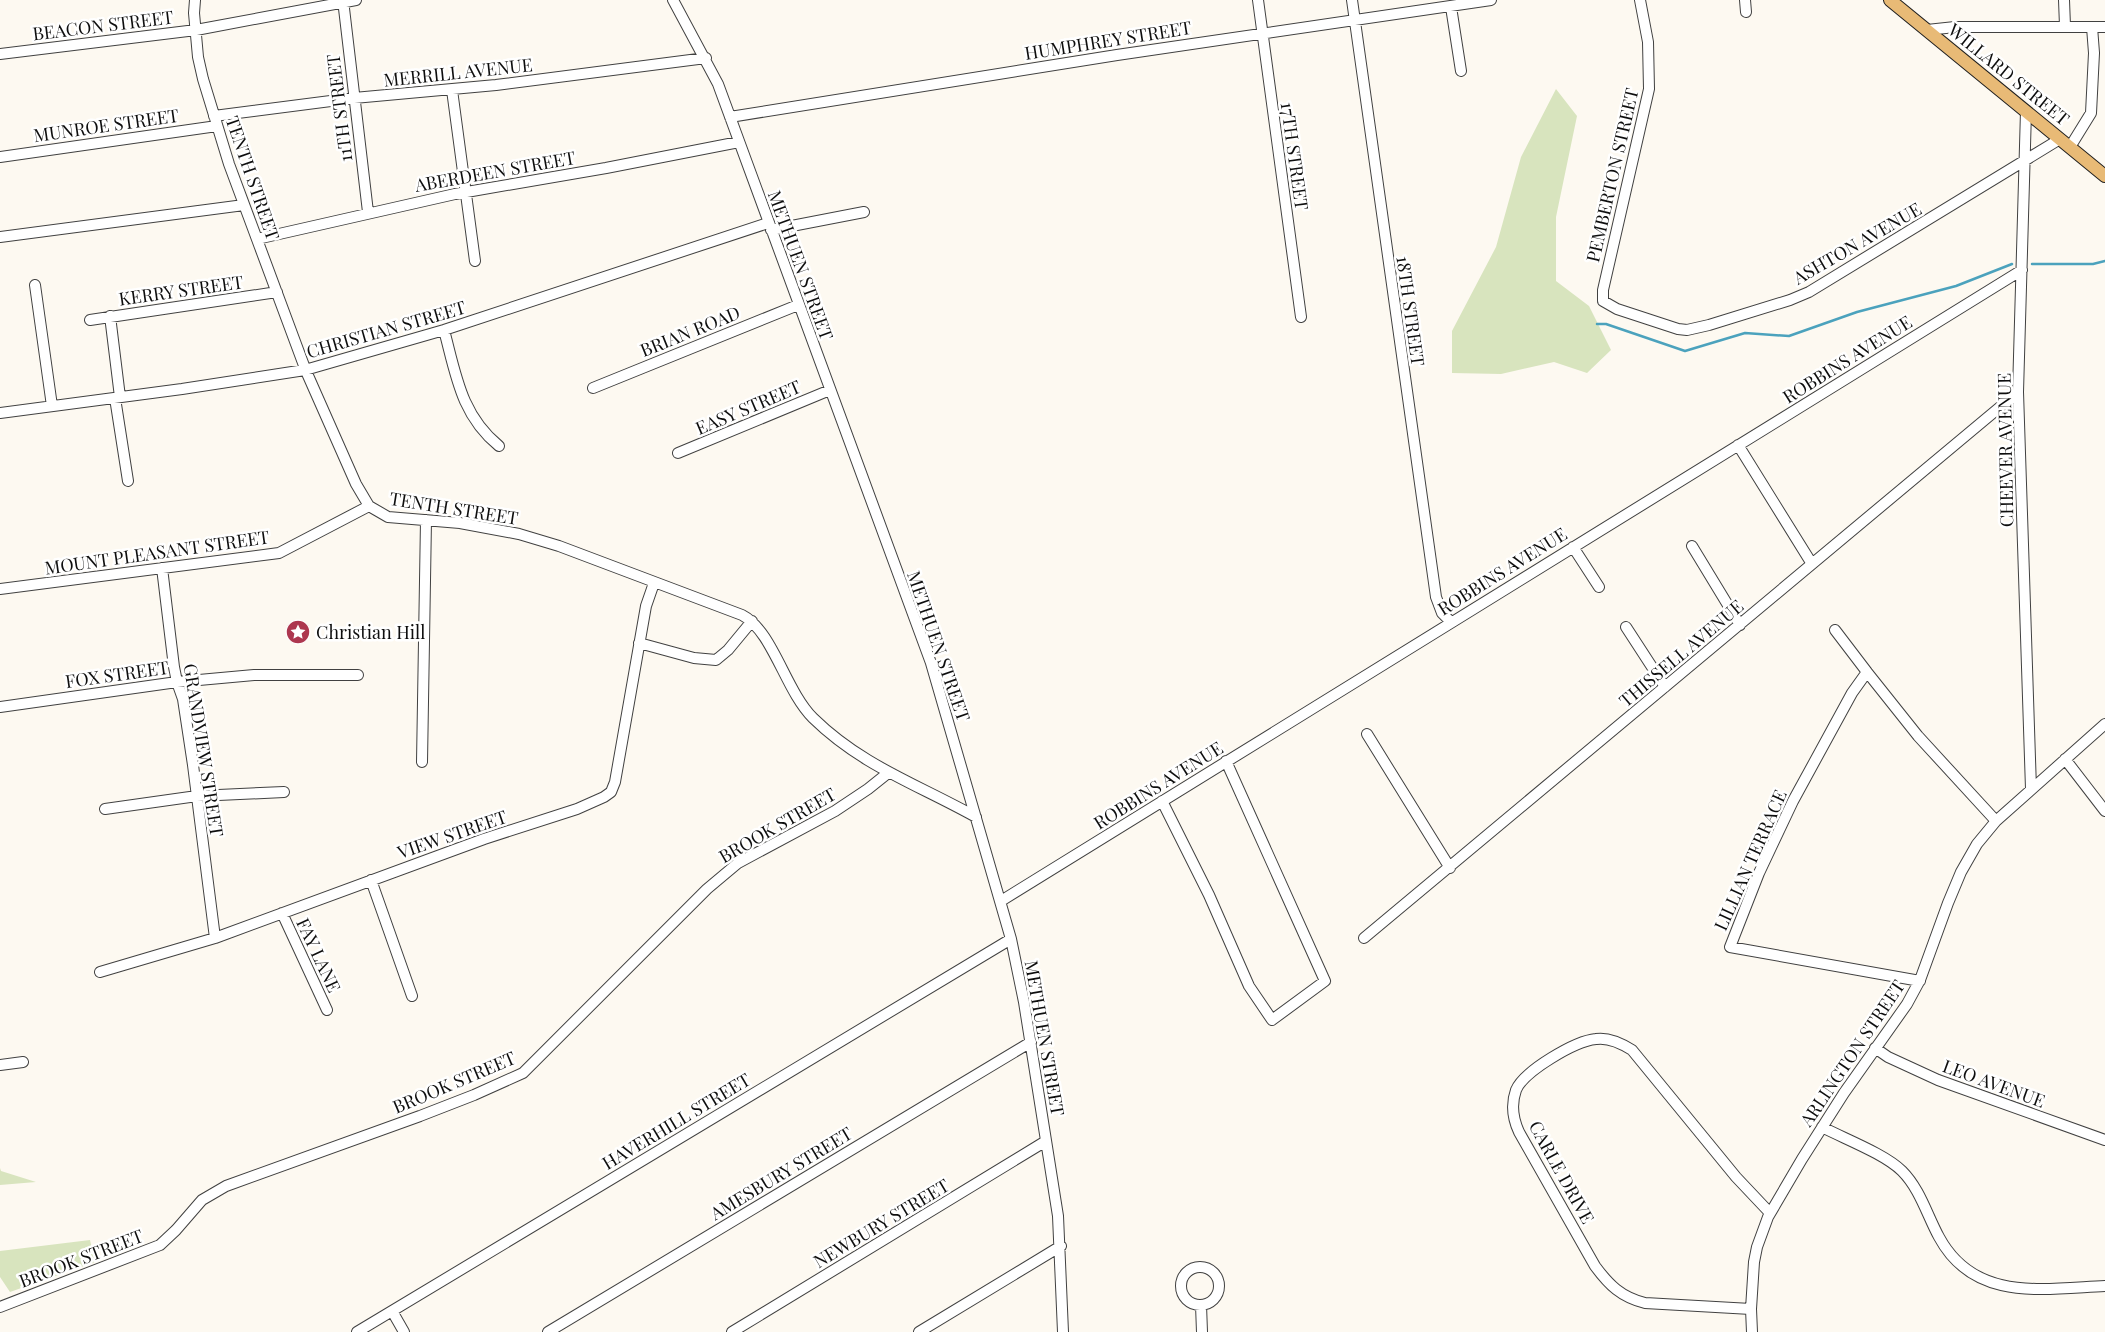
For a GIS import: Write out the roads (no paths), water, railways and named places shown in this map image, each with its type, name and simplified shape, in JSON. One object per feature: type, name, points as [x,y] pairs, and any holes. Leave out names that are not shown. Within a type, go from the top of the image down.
[{"type":"main road","name":"WILLARD STREET","points":[[1890,0],[2105,176]]},
{"type":"street","name":"TENTH STREET","points":[[195,0],[196,30],[203,79],[244,205],[305,370],[356,484],[368,506],[388,517],[484,527],[519,534],[565,548],[730,610],[752,621],[763,633],[790,687],[805,710],[837,740],[867,762],[976,817]]},
{"type":"street","name":"BEACON STREET","points":[[0,54],[196,30],[356,0]]},
{"type":"street","name":"METHUEN STREET","points":[[674,0],[718,84],[931,662],[1001,901],[1011,939],[1031,1042],[1058,1216],[1064,1332]]},
{"type":"street","name":"17TH STREET","points":[[1258,0],[1301,317]]},
{"type":"street","name":"18TH STREET","points":[[1352,0],[1436,597],[1442,613],[1451,622]]},
{"type":"street","name":"HUMPHREY STREET","points":[[730,117],[1069,62],[1491,0]]},
{"type":"street","name":"PEMBERTON STREET","points":[[1602,297],[1649,89],[1648,42],[1640,0]]},
{"type":"street","points":[[1744,0],[1746,12]]},
{"type":"street","points":[[2064,0],[2065,26]]},
{"type":"street","name":"11TH STREET","points":[[343,1],[368,212]]},
{"type":"street","points":[[1451,7],[1461,72]]},
{"type":"street","points":[[1927,30],[1955,27],[2105,27]]},
{"type":"street","points":[[2070,147],[2091,113],[2094,61],[2092,27]]},
{"type":"street","name":"MERRILL AVENUE","points":[[216,121],[354,98],[452,90],[706,58]]},
{"type":"street","points":[[452,90],[475,262]]},
{"type":"street","name":"CHEEVER AVENUE","points":[[2026,111],[2018,392],[2031,788]]},
{"type":"street","name":"MUNROE STREET","points":[[0,157],[216,121]]},
{"type":"street","name":"ASHTON AVENUE","points":[[1602,297],[1603,301],[1616,309],[1678,329],[1687,330],[1710,325],[1790,300],[1809,292],[2060,139]]},
{"type":"street","name":"ABERDEEN STREET","points":[[258,239],[368,212],[466,192],[606,168],[739,142]]},
{"type":"street","points":[[0,238],[244,205]]},
{"type":"street","name":"CHRISTIAN STREET","points":[[0,412],[251,380],[305,370],[444,330],[770,227],[864,212]]},
{"type":"street","name":"ROBBINS AVENUE","points":[[1001,901],[2022,270]]},
{"type":"street","points":[[36,285],[52,406]]},
{"type":"street","name":"KERRY STREET","points":[[90,320],[277,292]]},
{"type":"street","name":"BRIAN ROAD","points":[[593,388],[798,305]]},
{"type":"street","points":[[110,316],[128,481]]},
{"type":"street","points":[[444,330],[456,376],[467,408],[479,428],[499,446]]},
{"type":"street","name":"EASY STREET","points":[[678,453],[830,390]]},
{"type":"street","name":"THISSELL AVENUE","points":[[1364,938],[2018,392]]},
{"type":"street","points":[[1738,445],[1812,564]]},
{"type":"street","name":"MOUNT PLEASANT STREET","points":[[0,589],[279,553],[368,506]]},
{"type":"street","points":[[422,762],[426,520]]},
{"type":"street","points":[[1573,546],[1600,587]]},
{"type":"street","points":[[1692,546],[1740,625]]},
{"type":"street","name":"GRANDVIEW STREET","points":[[162,568],[177,682],[183,699],[197,796],[215,938]]},
{"type":"street","name":"VIEW STREET","points":[[100,972],[215,938],[371,880],[577,809],[611,792],[618,770],[646,606],[654,583]]},
{"type":"street","points":[[639,643],[694,658],[718,659],[752,621]]},
{"type":"street","points":[[1626,627],[1665,687]]},
{"type":"street","points":[[1835,630],[1918,736],[1996,821]]},
{"type":"street","name":"LILLIAN TERRACE","points":[[1868,672],[1852,693],[1793,801],[1760,872],[1730,947],[1920,981]]},
{"type":"street","name":"FOX STREET","points":[[0,706],[177,682],[254,675],[358,675]]},
{"type":"street","name":"ARLINGTON STREET","points":[[1752,1332],[1752,1278],[1757,1248],[1770,1213],[1822,1128],[1875,1048],[1907,1004],[1920,981],[1948,903],[1961,872],[1977,844],[1996,821],[2031,788],[2105,724]]},
{"type":"street","points":[[1367,734],[1450,868]]},
{"type":"street","points":[[2065,759],[2105,810]]},
{"type":"street","points":[[1162,801],[1210,895],[1249,986],[1272,1020],[1325,981],[1226,762]]},
{"type":"street","name":"BROOK STREET","points":[[0,1307],[160,1245],[202,1200],[226,1186],[420,1116],[523,1073],[728,870],[756,852],[835,811],[888,773]]},
{"type":"street","points":[[105,808],[197,796],[284,792]]},
{"type":"street","points":[[371,880],[412,996]]},
{"type":"street","name":"FAY LANE","points":[[282,913],[327,1010]]},
{"type":"street","name":"HAVERHILL STREET","points":[[357,1332],[1011,939]]},
{"type":"street","name":"CARLE DRIVE","points":[[1751,1309],[1645,1303],[1631,1300],[1619,1293],[1608,1283],[1596,1266],[1519,1132],[1514,1119],[1516,1091],[1522,1080],[1532,1070],[1580,1043],[1595,1039],[1607,1039],[1622,1043],[1632,1050],[1736,1177],[1770,1213]]},
{"type":"street","name":"AMESBURY STREET","points":[[548,1332],[1031,1042]]},
{"type":"street","name":"LEO AVENUE","points":[[1875,1048],[1888,1057],[1938,1080],[2105,1140]]},
{"type":"street","points":[[0,1065],[23,1062]]},
{"type":"street","points":[[1822,1128],[1885,1159],[1903,1172],[1920,1195],[1946,1248],[1960,1266],[1971,1274],[1991,1283],[2013,1288],[2105,1286]]},
{"type":"street","name":"NEWBURY STREET","points":[[732,1332],[1046,1141]]},
{"type":"street","points":[[920,1332],[1060,1246]]},
{"type":"street","points":[[1201,1305],[1202,1332]]},
{"type":"street","points":[[392,1311],[404,1332]]},
{"type":"waterway","points":[[2032,264],[2093,264],[2105,261]]},
{"type":"waterway","points":[[1597,324],[1606,324],[1685,351],[1745,333],[1789,336],[1857,312],[1956,286],[2012,264]]},
{"type":"place","name":"Christian Hill","points":[[298,632]]}]
